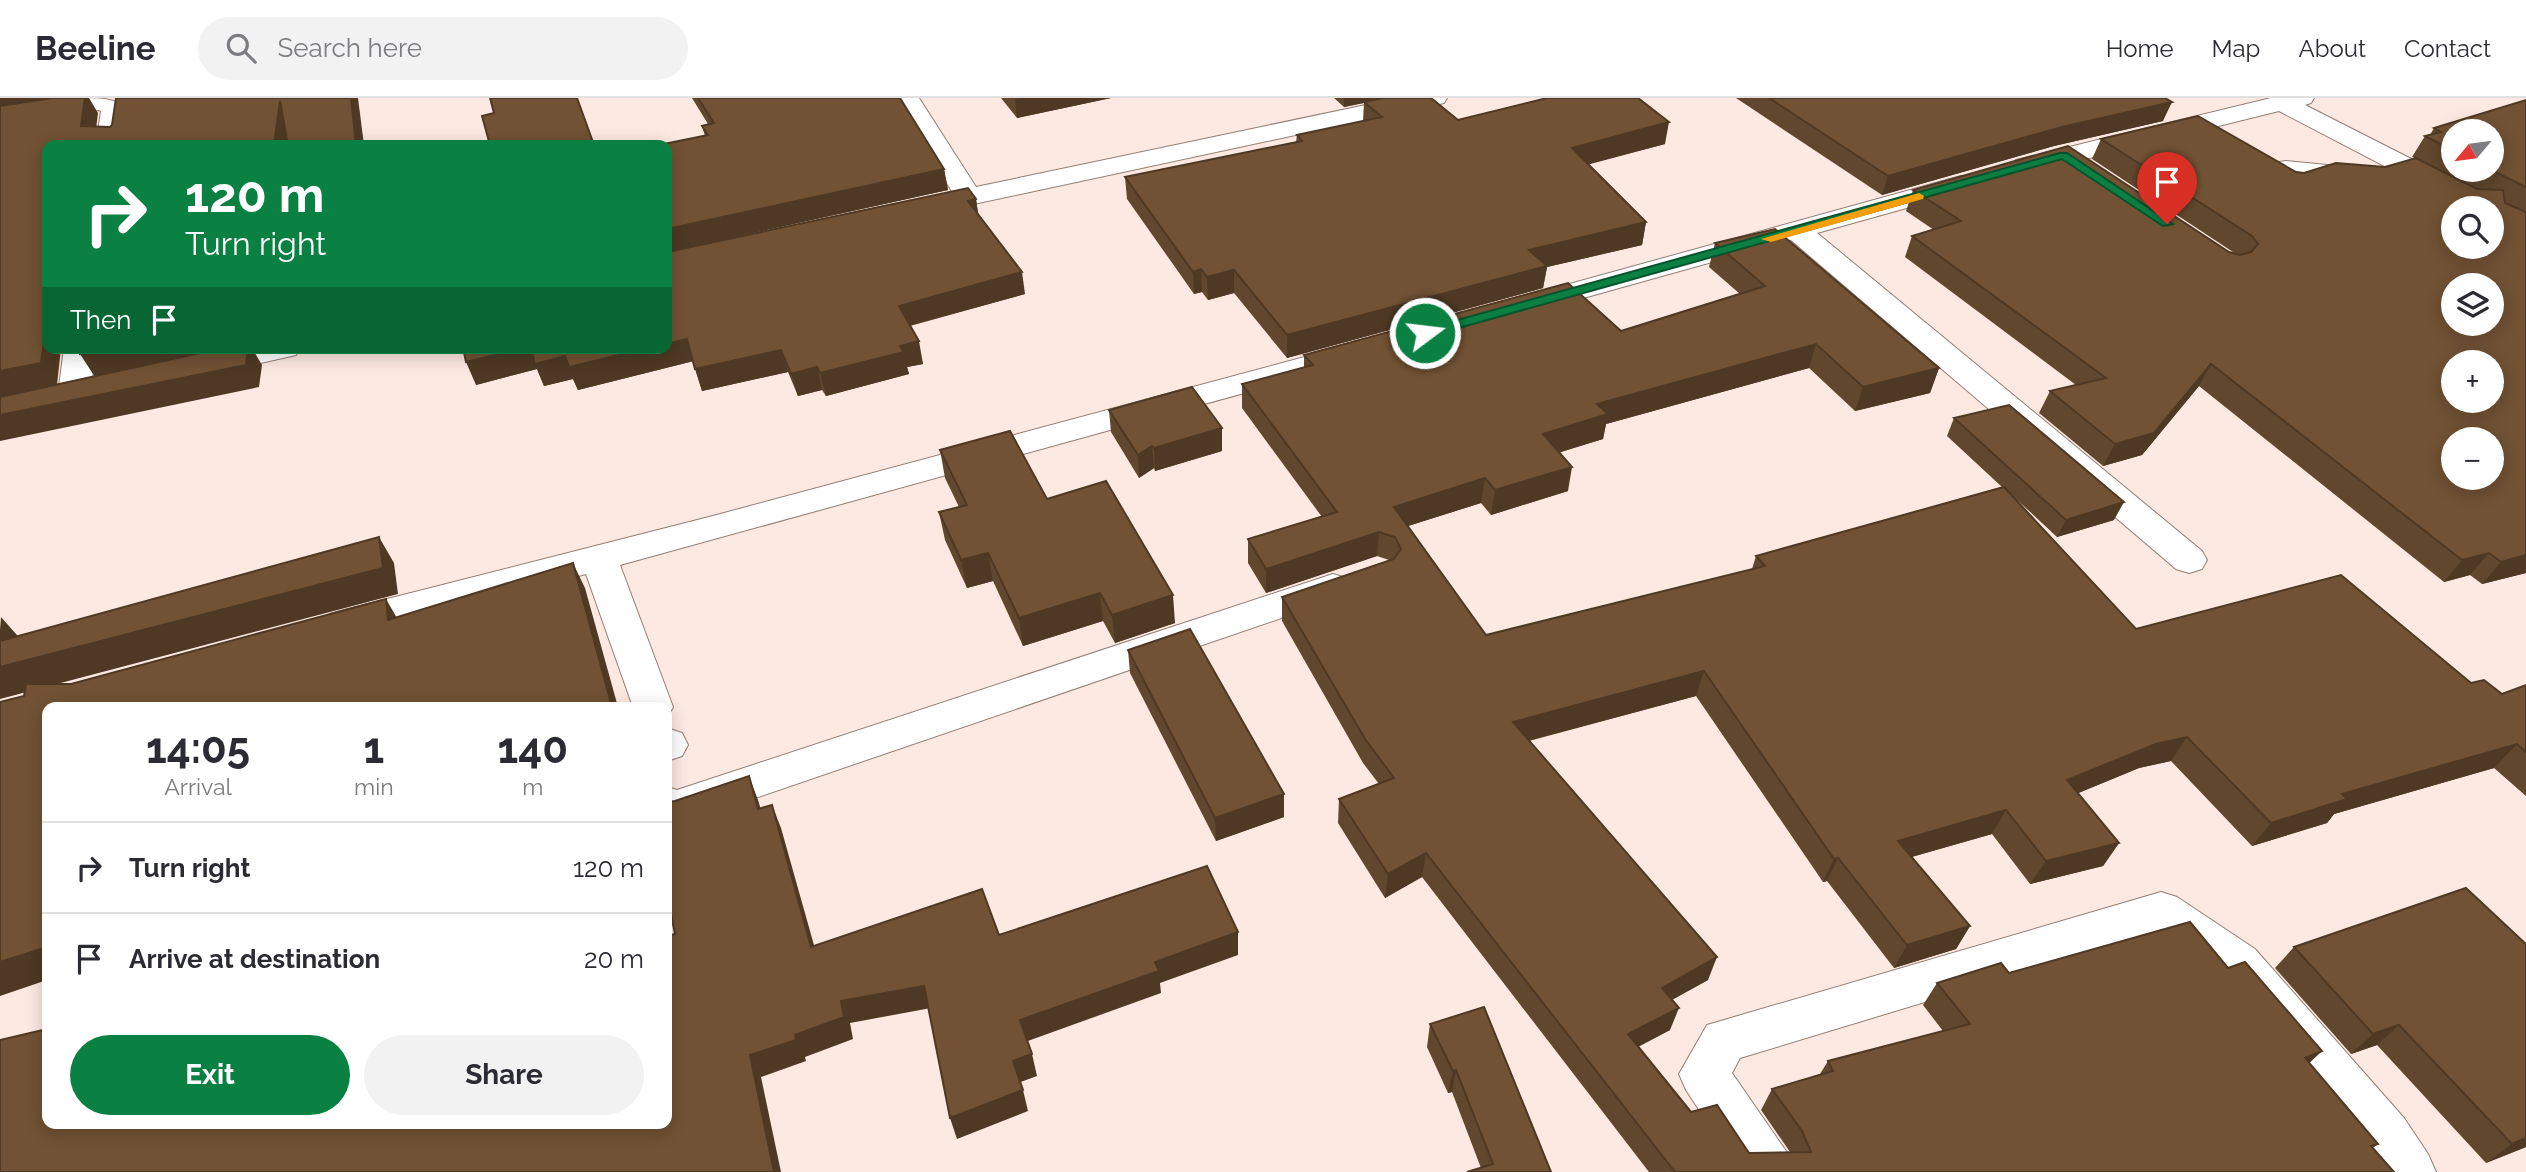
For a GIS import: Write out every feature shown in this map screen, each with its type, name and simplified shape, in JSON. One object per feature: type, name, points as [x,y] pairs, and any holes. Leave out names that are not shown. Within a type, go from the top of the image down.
[{"type":"street","points":[[907,98],[956,200],[1435,98]]},
{"type":"street","points":[[1501,312],[2064,155],[2293,100],[2405,168],[2462,196]]},
{"type":"street","points":[[0,119],[102,102],[114,108],[110,140]]},
{"type":"street","points":[[2064,155],[2097,177]]},
{"type":"street","points":[[2273,170],[2372,177],[2405,168]]},
{"type":"street","points":[[1797,231],[2189,560]]},
{"type":"street","points":[[319,631],[709,529],[1380,345]]},
{"type":"street","points":[[75,394],[79,354]]},
{"type":"street","points":[[179,371],[257,354]]},
{"type":"street","points":[[598,556],[651,702]]},
{"type":"street","points":[[672,809],[1364,576]]},
{"type":"street","points":[[1770,1172],[1704,1074],[1724,1041],[2161,911],[2238,962],[2386,1135],[2410,1172]]},
{"type":"building","points":[[52,98],[85,98],[81,126],[110,127],[116,98],[351,98],[355,140],[287,140],[280,101],[275,140],[42,140],[41,363],[0,371],[0,106]]},
{"type":"building","points":[[490,98],[577,98],[592,140],[489,140],[482,116],[494,113]]},
{"type":"building","points":[[698,98],[900,98],[944,169],[672,228],[672,142],[708,135],[702,126],[714,123]]},
{"type":"building","points":[[1383,98],[1431,98],[1458,120],[1547,98],[1638,98],[1669,122],[1572,148],[1646,222],[1529,250],[1547,266],[1287,335],[1234,270],[1207,277],[1201,269],[1193,272],[1125,177],[1302,141],[1297,135],[1382,117],[1364,102]]},
{"type":"building","points":[[1769,98],[2165,98],[2172,102],[2062,127],[1888,176]]},
{"type":"building","points":[[2526,100],[2526,187],[2504,176],[2504,119],[2464,119]]},
{"type":"building","points":[[2198,116],[2296,172],[2304,173],[2336,163],[2385,167],[2416,158],[2441,171],[2441,182],[2463,182],[2477,189],[2503,190],[2504,196],[2441,196],[2441,259],[2504,259],[2504,196],[2505,203],[2526,212],[2526,555],[2501,562],[2489,553],[2462,560],[2211,364],[2154,433],[2115,444],[2050,391],[2106,378],[1912,236],[1961,221],[1913,190],[2068,146],[2229,252],[2240,255],[2251,252],[2258,244],[2252,236],[2101,139]]},
{"type":"building","points":[[2441,132],[2441,144],[2425,136]]},
{"type":"building","points":[[968,188],[976,199],[968,201],[1022,272],[899,306],[919,341],[900,346],[904,352],[820,373],[817,367],[791,374],[781,350],[695,369],[687,339],[672,343],[672,251]]},
{"type":"building","points":[[1775,229],[1939,368],[1863,387],[1816,344],[1597,404],[1608,414],[1543,434],[1572,467],[1495,490],[1485,478],[1394,507],[1486,635],[1765,566],[1756,556],[2004,487],[2136,629],[2341,575],[2471,683],[2484,680],[2502,694],[2526,685],[2526,752],[2517,744],[2342,794],[2347,799],[2271,823],[2187,737],[2156,744],[2067,780],[2119,843],[2046,861],[2006,810],[1898,841],[1970,926],[1907,945],[1838,858],[1834,859],[1704,671],[1513,722],[1717,957],[1662,988],[1679,1008],[1628,1034],[1691,1112],[1717,1105],[1749,1153],[1811,1152],[1802,1131],[1772,1089],[1833,1071],[1828,1061],[1970,1024],[1937,983],[2001,963],[2009,973],[2190,922],[2228,968],[2245,962],[2322,1051],[2305,1058],[2378,1144],[2371,1146],[2394,1172],[1675,1172],[1426,853],[1388,874],[1339,799],[1394,778],[1365,739],[1282,597],[1394,559],[1401,549],[1395,537],[1379,532],[1266,569],[1248,539],[1337,512],[1242,384],[1313,365],[1304,355],[1568,283],[1621,331],[1765,286],[1715,243]]},
{"type":"building","points":[[196,354],[247,354],[246,365],[0,415],[0,397]]},
{"type":"building","points":[[464,354],[499,354],[466,362]]},
{"type":"building","points":[[532,354],[623,354],[569,367],[565,356],[535,364]]},
{"type":"building","points":[[1192,387],[1222,428],[1154,448],[1152,446],[1138,455],[1109,410]]},
{"type":"building","points":[[2009,405],[2124,502],[2066,520],[1954,418]]},
{"type":"building","points":[[1010,431],[1047,499],[1106,481],[1173,595],[1112,615],[1100,593],[1019,618],[988,553],[961,560],[939,512],[967,505],[940,450]]},
{"type":"building","points":[[379,537],[383,568],[0,667],[0,641]]},
{"type":"building","points":[[573,563],[611,702],[42,702],[42,949],[0,962],[0,702],[24,696],[26,684],[71,684],[386,599],[388,620]]},
{"type":"building","points":[[1190,629],[1284,794],[1215,818],[1128,650]]},
{"type":"building","points":[[749,776],[758,809],[772,805],[811,947],[982,889],[999,935],[1207,866],[1238,932],[1155,962],[1159,971],[1020,1020],[1032,1054],[1013,1061],[1023,1090],[950,1118],[924,986],[841,1001],[844,1017],[795,1035],[796,1040],[750,1055],[774,1172],[0,1172],[0,1040],[42,1030],[42,1129],[672,1129],[672,935],[675,934],[672,919],[672,801]]},
{"type":"building","points":[[2466,888],[2526,944],[2526,1138],[2512,1144],[2399,1025],[2373,1034],[2294,947]]},
{"type":"building","points":[[1484,1007],[1551,1172],[1467,1172],[1493,1164],[1456,1070],[1453,1071],[1430,1024]]},
{"type":"slow traffic","points":[[1767,239],[1919,196]]},
{"type":"route","points":[[1425,333],[2064,155],[2167,224]]}]
